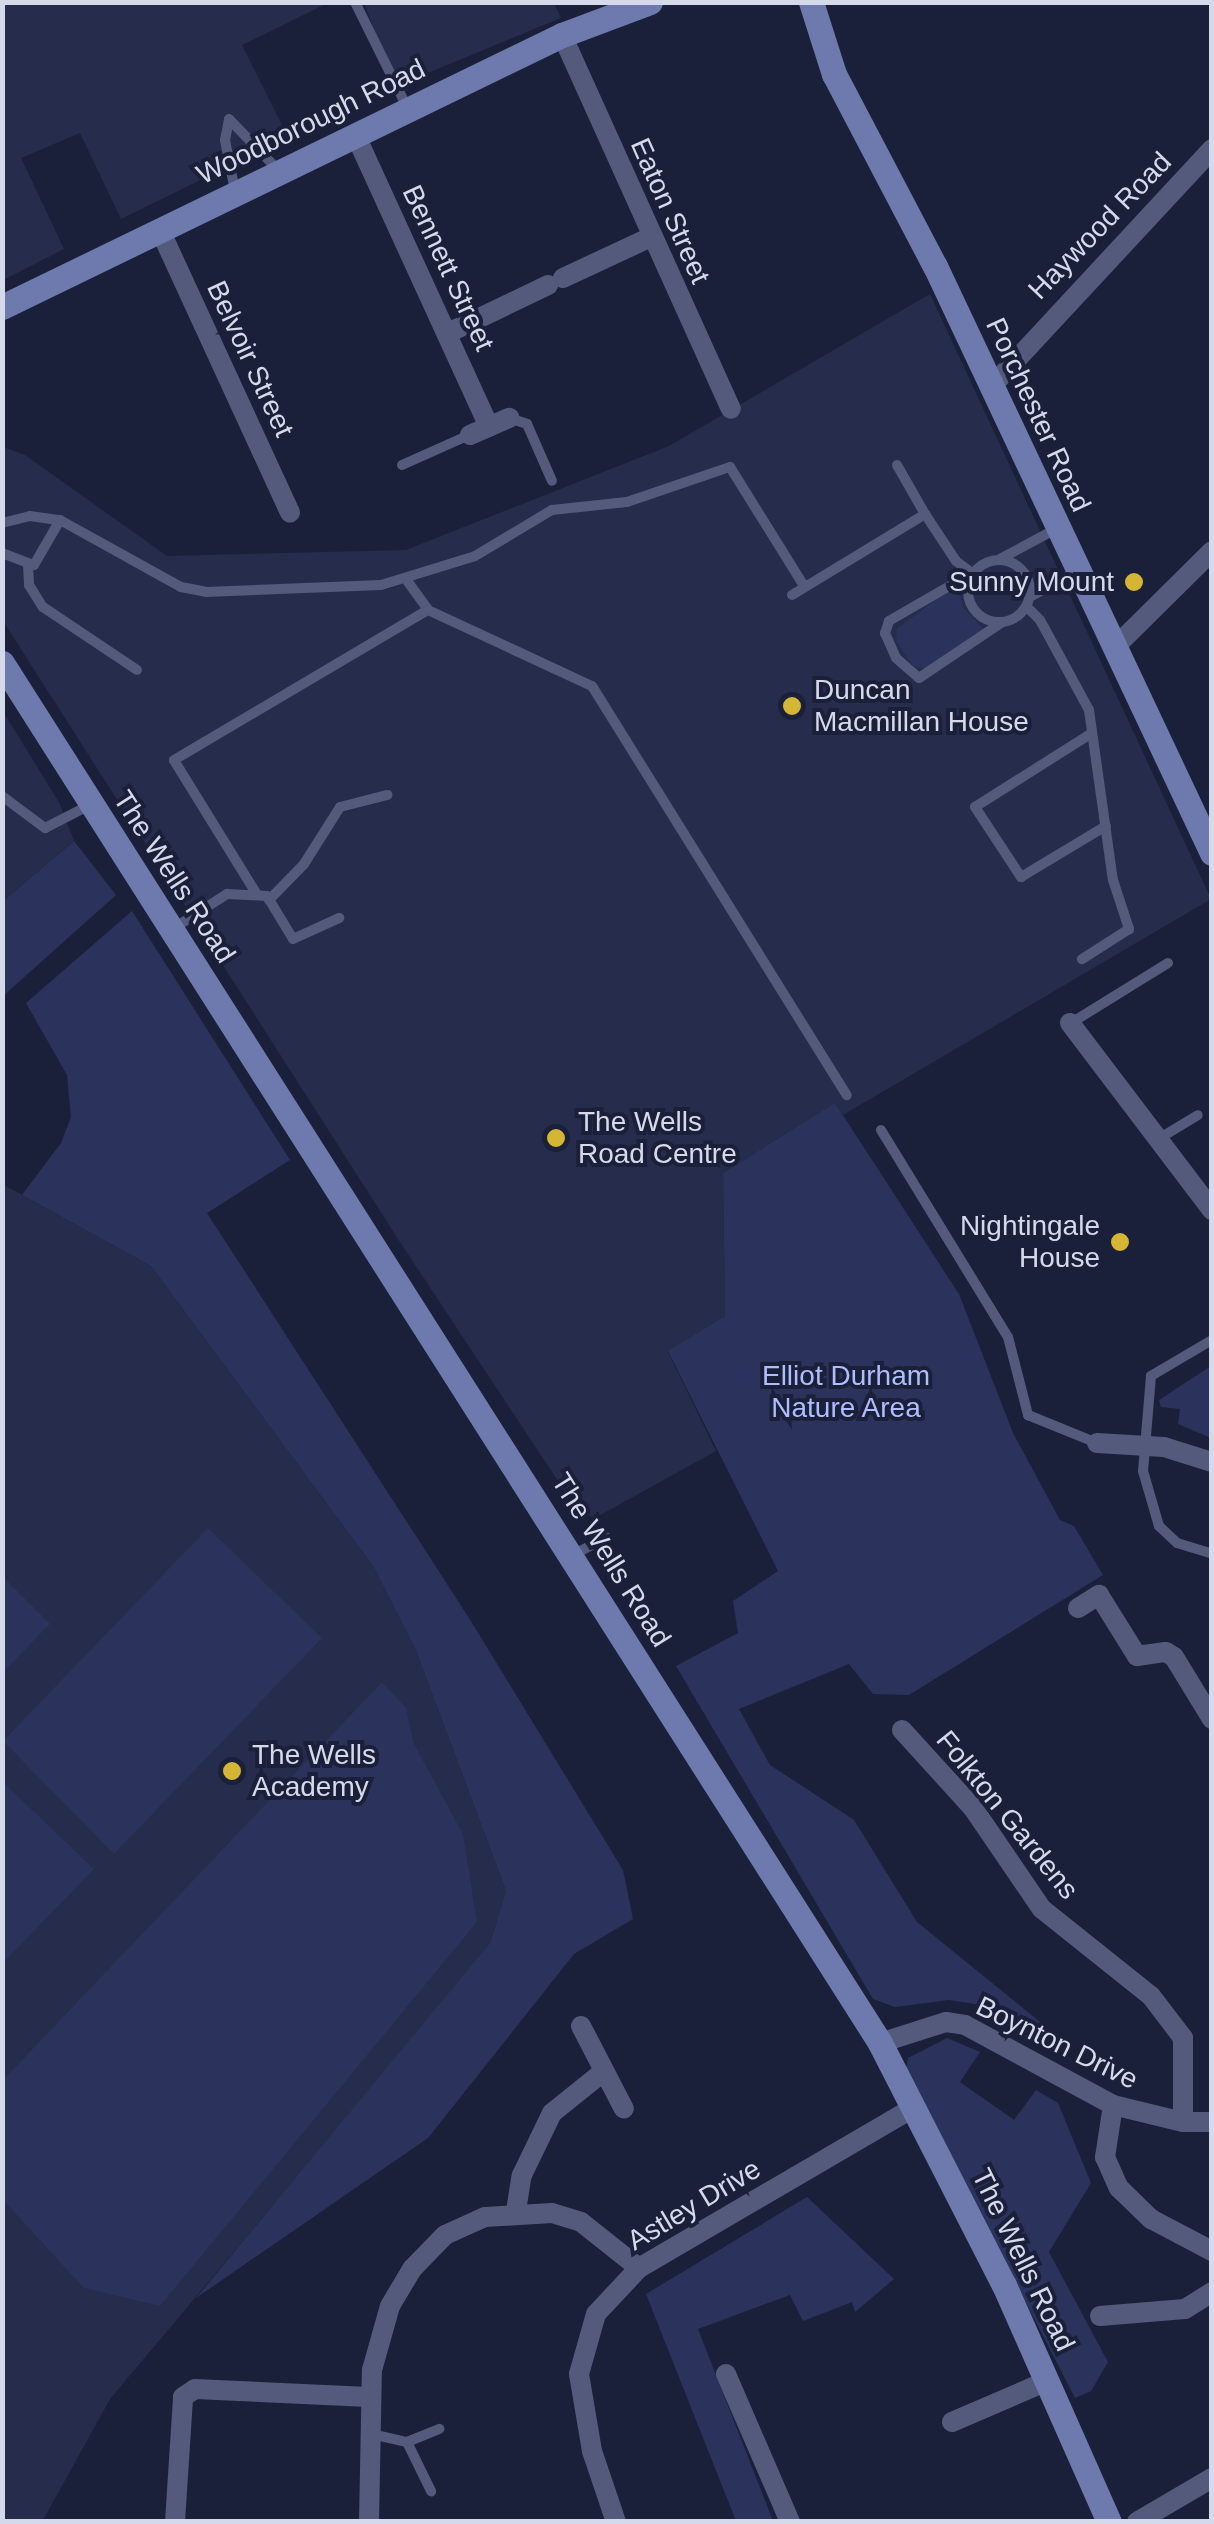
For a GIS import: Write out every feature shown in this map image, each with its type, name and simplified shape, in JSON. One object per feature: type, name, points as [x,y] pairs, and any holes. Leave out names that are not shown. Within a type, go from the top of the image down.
[{"type":"street","name":"Woodborough Road","points":[[2,308],[235,191],[562,35],[650,2]]},
{"type":"street","name":"Porchester Road","points":[[812,2],[834,74],[991,387],[1212,853]]},
{"type":"street","name":"Eaton Street","points":[[562,35],[601,111],[678,312],[731,408]]},
{"type":"street","name":"Bennett Street","points":[[356,134],[389,227],[448,333],[489,427]]},
{"type":"street","name":"Haywood Road","points":[[991,387],[1212,149]]},
{"type":"street","name":"Belvoir Street","points":[[160,230],[188,301],[290,512]]},
{"type":"street","points":[[448,333],[652,236]]},
{"type":"street","points":[[1115,647],[1212,552]]},
{"type":"street","name":"The Wells Road","points":[[2,662],[880,2043],[1047,2381],[1109,2522]]},
{"type":"street","points":[[1070,1023],[1084,1062],[1160,1138],[1212,1210]]},
{"type":"street","points":[[1097,1443],[1145,1445],[1212,1462]]},
{"type":"street","points":[[1075,1609],[1099,1595],[1137,1656],[1166,1652],[1197,1686],[1212,1720]]},
{"type":"street","name":"Folkton Gardens","points":[[902,1730],[973,1808],[1004,1863],[1042,1909],[1151,1996],[1183,2038],[1183,2122]]},
{"type":"street","name":"Boynton Drive","points":[[880,2043],[946,2022],[965,2025],[1113,2105],[1183,2122],[1212,2122]]},
{"type":"street","points":[[581,2026],[624,2109]]},
{"type":"street","points":[[516,2211],[522,2175],[544,2126],[603,2072]]},
{"type":"street","points":[[1113,2105],[1105,2156],[1119,2188],[1151,2219],[1212,2251]]},
{"type":"street","name":"Astley Drive","points":[[616,2522],[592,2451],[579,2374],[596,2314],[639,2268],[914,2107]]},
{"type":"street","points":[[369,2522],[369,2397],[390,2306],[412,2269],[445,2235],[516,2211],[581,2222],[639,2268]]},
{"type":"street","points":[[1100,2316],[1185,2309],[1212,2292]]},
{"type":"street","points":[[726,2374],[790,2522]]},
{"type":"street","points":[[952,2422],[1047,2381]]},
{"type":"street","points":[[174,2522],[182,2398],[195,2389],[369,2397]]},
{"type":"street","points":[[1138,2522],[1212,2478]]},
{"type":"lane","points":[[355,2],[408,108]]},
{"type":"lane","points":[[235,191],[225,140],[230,119],[280,172]]},
{"type":"lane","points":[[402,465],[489,427],[528,424],[552,482]]},
{"type":"lane","points":[[897,465],[956,562],[972,574]]},
{"type":"lane","points":[[2,523],[30,516],[60,520],[181,587],[206,592],[408,582],[475,556],[552,510],[627,502],[730,467],[804,586]]},
{"type":"lane","points":[[792,595],[925,514]]},
{"type":"lane","points":[[2,553],[28,565],[38,562],[60,520]]},
{"type":"lane","points":[[1058,528],[888,621],[885,633],[896,658],[920,678],[1078,571]]},
{"type":"lane","points":[[1000,560],[1026,573],[1028,602],[1062,656],[1092,732],[1113,880],[1130,929],[1082,959]]},
{"type":"lane","points":[[28,565],[28,585],[43,607],[137,670]]},
{"type":"lane","points":[[972,574],[969,600],[976,612],[1001,624]]},
{"type":"lane","points":[[408,582],[428,610],[592,686],[847,1096]]},
{"type":"lane","points":[[339,918],[293,939],[269,900],[256,893],[174,760],[428,610]]},
{"type":"lane","points":[[1092,732],[976,807],[1022,877],[1106,826]]},
{"type":"lane","points":[[269,900],[304,864],[340,807],[388,795]]},
{"type":"lane","points":[[2,796],[45,828],[92,804]]},
{"type":"lane","points":[[171,930],[228,894],[256,893]]},
{"type":"lane","points":[[1070,1023],[1168,963]]},
{"type":"lane","points":[[1160,1138],[1198,1115]]},
{"type":"lane","points":[[881,1130],[1008,1336],[1028,1415],[1097,1443]]},
{"type":"lane","points":[[1212,1340],[1151,1376],[1143,1472],[1159,1526],[1177,1543],[1212,1554]]},
{"type":"lane","points":[[572,1555],[607,1537]]},
{"type":"lane","points":[[366,2433],[407,2442],[438,2428]]},
{"type":"lane","points":[[407,2442],[431,2491]]},
{"type":"shaded area","points":[[2,3],[328,3],[242,45],[288,137],[121,219],[80,133],[21,158],[64,249],[3,280]]},
{"type":"shaded area","points":[[364,3],[554,3],[561,18],[396,86]]},
{"type":"shaded area","name":"Duncan Macmillan House","points":[[930,294],[1211,899],[843,1115],[836,1104],[723,1173],[725,1316],[668,1352],[716,1451],[595,1518],[578,1511],[398,1239],[3,621],[3,447],[25,455],[167,556],[406,550],[669,446]]},
{"type":"shaded area","points":[[2,710],[60,804],[74,841],[3,901]]},
{"type":"shaded area","name":"The Wells Academy","points":[[2,1184],[151,1266],[373,1566],[416,1651],[506,1891],[490,1943],[449,1996],[110,2399],[42,2522],[2,2521]]},
{"type":"green space","points":[[956,584],[963,607],[986,632],[926,669],[913,666],[896,641],[897,629]]},
{"type":"green space","points":[[74,841],[116,895],[3,996],[3,901]]},
{"type":"green space","points":[[132,911],[290,1160],[207,1213],[469,1618],[623,1870],[633,1919],[574,1954],[428,2138],[196,2298],[490,1943],[506,1891],[416,1651],[373,1566],[151,1266],[22,1195],[61,1143],[71,1117],[67,1075],[26,1003]]},
{"type":"green space","name":"Elliot Durham Nature Area","points":[[835,1103],[959,1294],[1013,1433],[1060,1520],[1074,1526],[1103,1575],[909,1695],[873,1694],[849,1664],[739,1709],[770,1765],[854,1820],[917,1922],[1056,2035],[1047,2049],[988,2006],[949,2000],[895,2007],[873,1999],[676,1666],[738,1633],[733,1601],[778,1571],[668,1351],[725,1316],[723,1173]]},
{"type":"green space","points":[[1211,1366],[1211,1438],[1178,1424],[1180,1409],[1161,1407],[1159,1400]]},
{"type":"green space","points":[[208,1528],[322,1638],[114,1854],[3,1741]]},
{"type":"green space","points":[[3,1577],[50,1624],[3,1672]]},
{"type":"green space","points":[[382,1682],[406,1708],[414,1744],[463,1834],[477,1922],[160,2306],[84,2288],[3,2200],[3,2080]]},
{"type":"green space","points":[[2,1781],[94,1869],[3,1963],[2,1963]]},
{"type":"green space","points":[[947,2038],[980,2052],[960,2082],[1014,2120],[1036,2090],[1058,2103],[1091,2183],[1049,2252],[1108,2362],[1091,2391],[1075,2398],[906,2069],[908,2058]]},
{"type":"green space","points":[[807,2197],[894,2279],[855,2312],[852,2302],[803,2321],[790,2295],[698,2329],[773,2521],[736,2521],[646,2294]]},
{"type":"place","name":"Sunny Mount","points":[[1134,582]]},
{"type":"place","name":"Duncan Macmillan House","points":[[792,706]]},
{"type":"place","name":"The Wells Road Centre","points":[[556,1138]]},
{"type":"place","name":"Nightingale House","points":[[1120,1242]]},
{"type":"place","name":"The Wells Academy","points":[[232,1771]]}]
